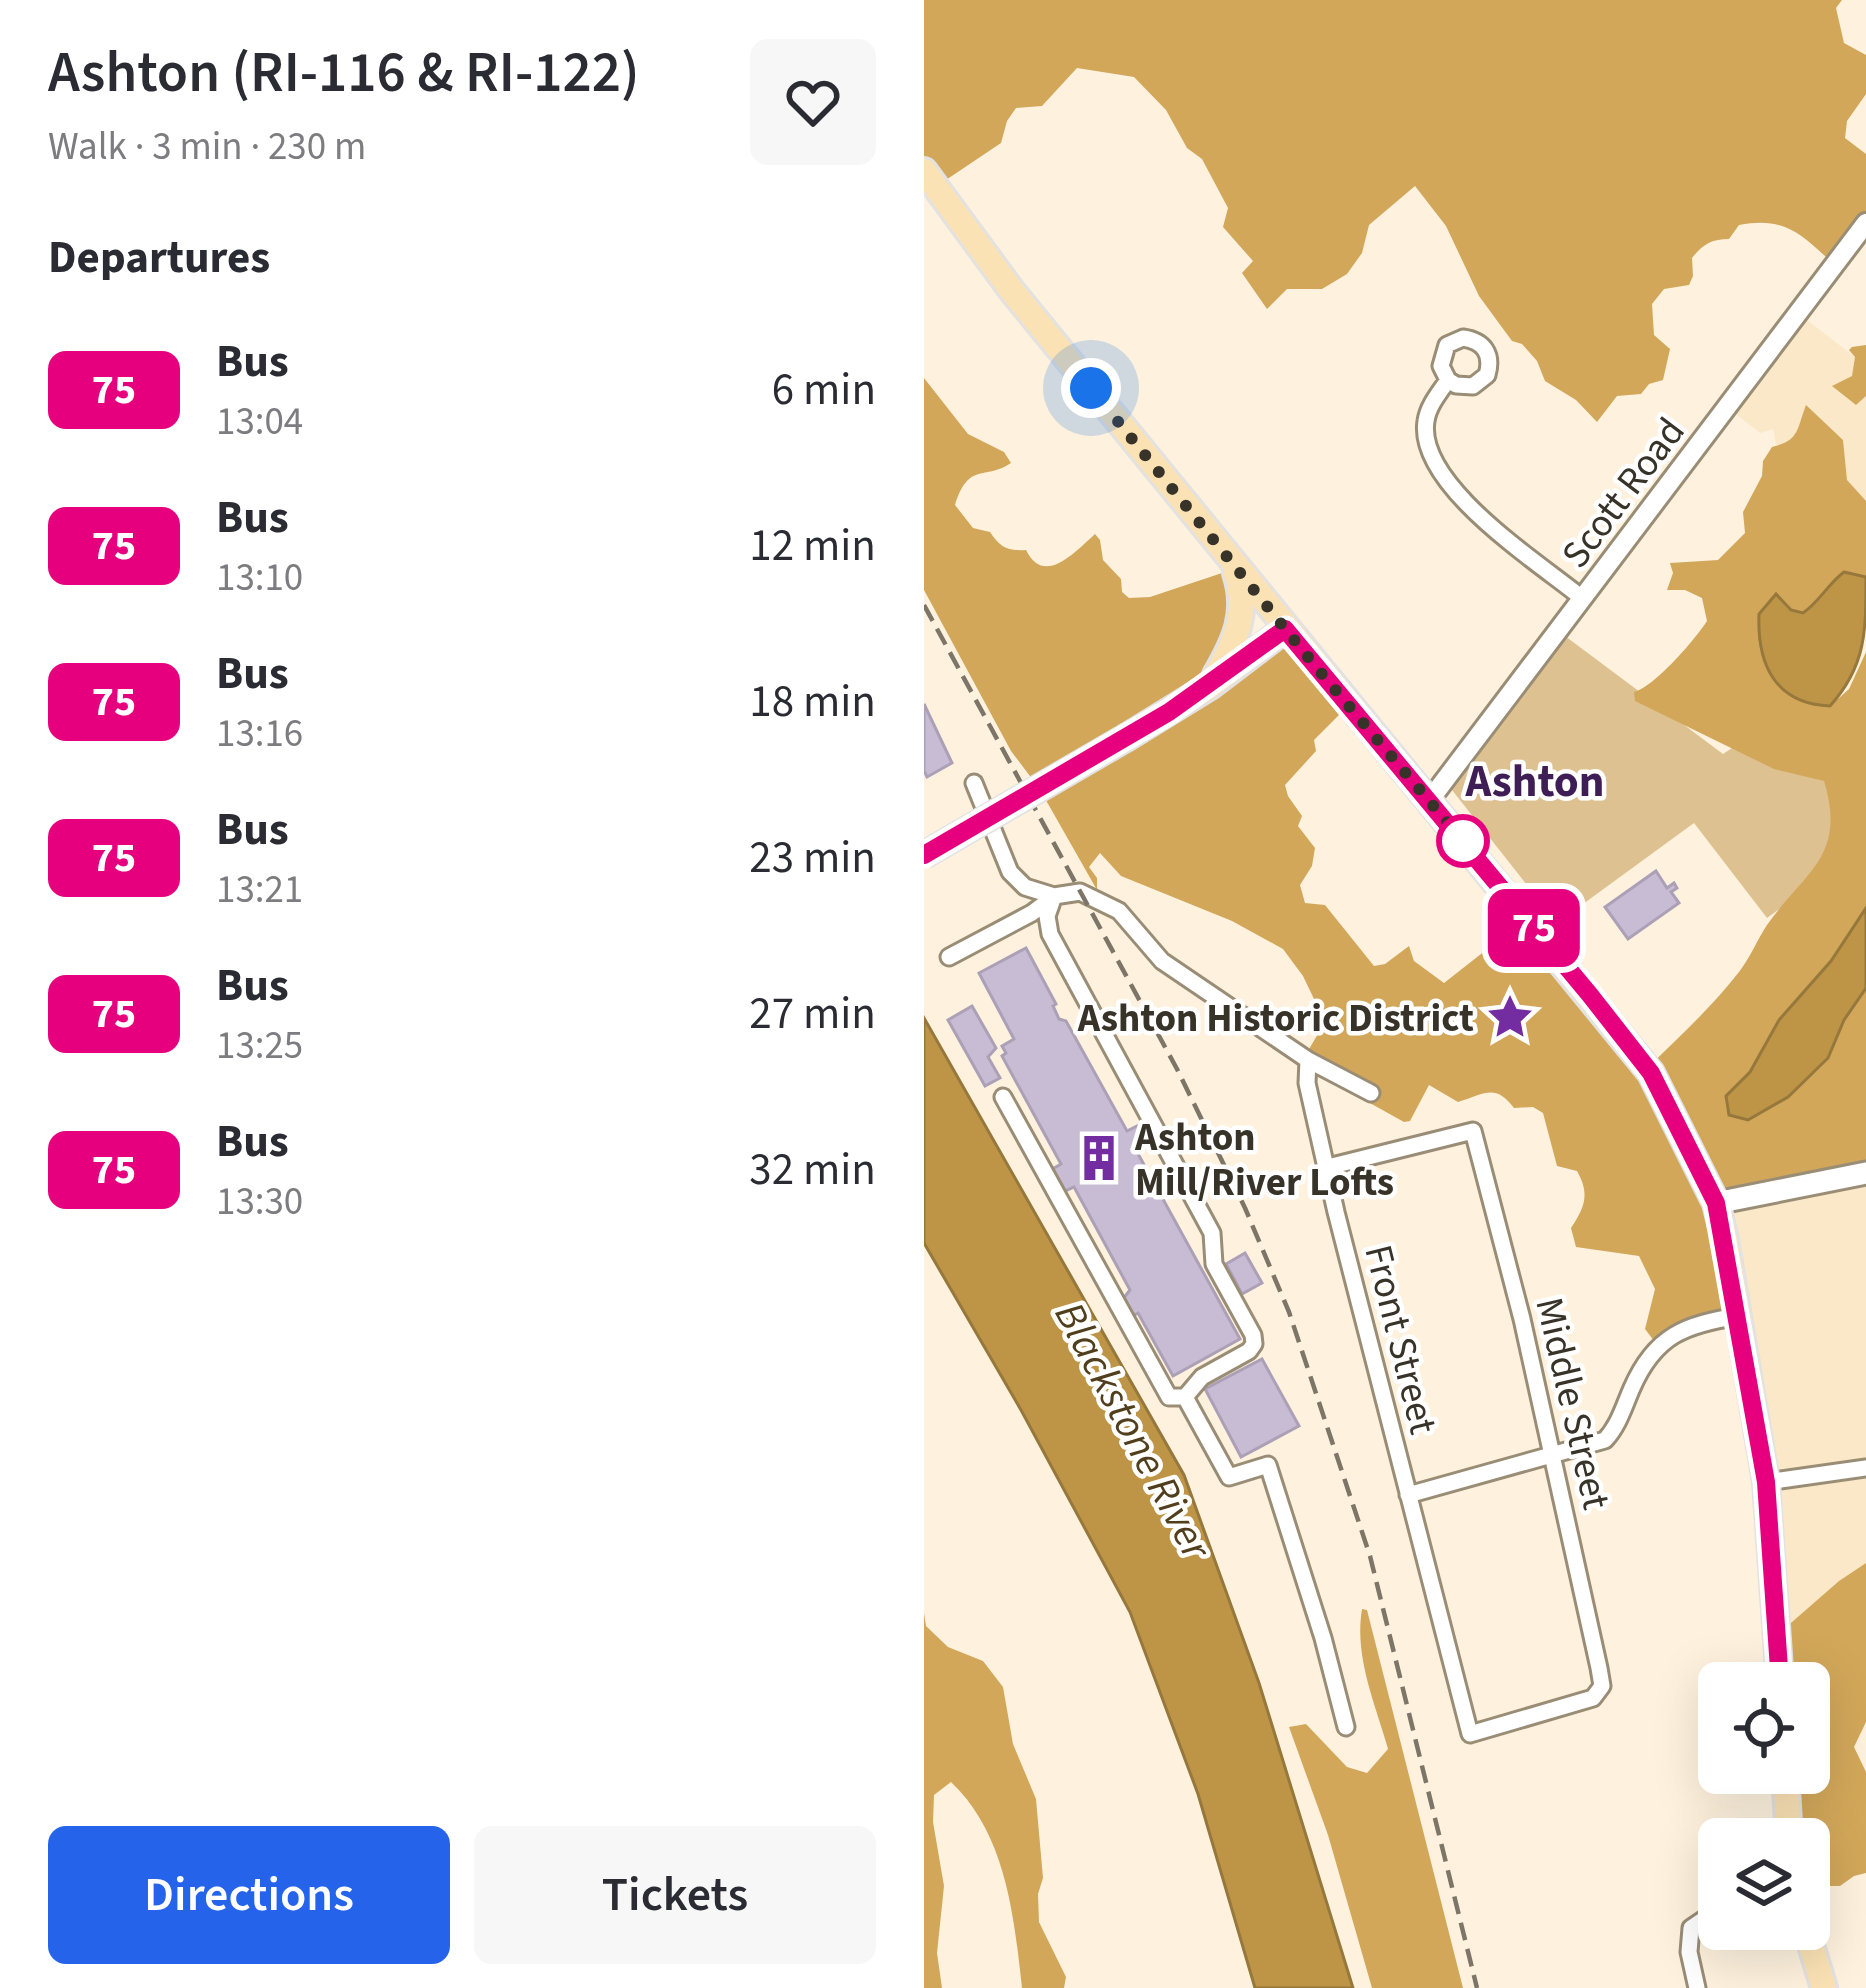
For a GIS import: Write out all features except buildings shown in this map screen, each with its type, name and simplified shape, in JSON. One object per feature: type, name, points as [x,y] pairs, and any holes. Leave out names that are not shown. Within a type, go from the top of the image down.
[{"type":"main road","points":[[924,171],[1000,276],[1651,1073],[1716,1203],[1766,1482],[1779,1662]]},
{"type":"main road","points":[[1210,686],[1233,644],[1243,612],[1240,586],[1227,554]]},
{"type":"main road","points":[[924,855],[1210,686],[1285,629]]},
{"type":"main road","points":[[1716,1203],[1866,1173]]},
{"type":"main road","points":[[1812,1950],[1824,1988]]},
{"type":"street","name":"Scott Road","points":[[1429,801],[1866,223]]},
{"type":"street","points":[[1448,380],[1433,400],[1425,423],[1429,452],[1439,472],[1507,537],[1582,598]]},
{"type":"street","points":[[974,783],[1010,872],[1025,886],[1054,896],[1080,892],[1119,911],[1162,962],[1308,1060],[1370,1093]]},
{"type":"street","points":[[950,957],[1032,914],[1054,896]]},
{"type":"street","points":[[1003,1097],[1169,1397],[1184,1397],[1202,1377],[1249,1351],[1253,1335],[1214,1264],[1213,1233],[1050,934],[1047,916],[1054,896]]},
{"type":"street","name":"Front Street","points":[[1308,1060],[1307,1083],[1470,1734],[1581,1703],[1600,1690]]},
{"type":"street","name":"Middle Street","points":[[1328,1167],[1473,1131],[1553,1452],[1600,1690]]},
{"type":"street","points":[[1408,1495],[1605,1440],[1615,1430],[1641,1369],[1687,1325],[1739,1316]]},
{"type":"street","points":[[1184,1397],[1229,1477],[1268,1465],[1346,1727]]},
{"type":"street","points":[[1766,1482],[1866,1468]]},
{"type":"street","points":[[1697,1988],[1690,1952],[1691,1928],[1698,1923]]},
{"type":"shaded area","points":[[924,0],[1842,0],[1836,8],[1844,43],[1866,55],[1866,94],[1847,121],[1845,138],[1866,154],[1866,221],[1834,264],[1792,230],[1769,223],[1739,225],[1729,239],[1704,246],[1692,258],[1689,285],[1664,289],[1652,304],[1654,335],[1670,349],[1663,380],[1649,384],[1641,394],[1617,396],[1597,422],[1576,400],[1545,381],[1537,361],[1522,344],[1512,341],[1479,296],[1446,226],[1415,186],[1369,225],[1362,253],[1347,274],[1322,289],[1287,289],[1267,309],[1242,273],[1253,261],[1223,227],[1228,208],[1202,159],[1187,148],[1166,110],[1134,77],[1077,68],[1042,106],[1016,108],[1001,143],[931,190],[924,179]]},
{"type":"shaded area","points":[[1798,313],[1855,357],[1856,405],[1866,396],[1866,501],[1851,490],[1847,480],[1843,440],[1806,406],[1794,439],[1783,446],[1776,444],[1773,429],[1760,433],[1732,411]]},
{"type":"shaded area","points":[[1866,345],[1866,396],[1856,405],[1832,386],[1852,376],[1855,357],[1849,350]]},
{"type":"shaded area","points":[[924,378],[968,434],[1004,452],[1011,463],[972,477],[960,491],[955,505],[973,528],[990,532],[1005,547],[1026,550],[1042,566],[1060,563],[1095,534],[1103,560],[1121,579],[1122,592],[1129,598],[1150,597],[1228,571],[1246,669],[1293,642],[1344,710],[1314,740],[1316,751],[1285,785],[1302,816],[1298,826],[1315,848],[1312,866],[1300,885],[1305,903],[1325,905],[1374,966],[1385,964],[1409,946],[1414,961],[1444,983],[1523,921],[1643,1072],[1739,972],[1767,925],[1818,861],[1830,828],[1824,781],[1774,769],[1635,701],[1634,692],[1662,673],[1707,621],[1702,598],[1685,590],[1667,590],[1673,573],[1670,563],[1718,560],[1745,533],[1743,512],[1762,476],[1763,461],[1772,447],[1795,434],[1806,405],[1843,440],[1847,480],[1866,501],[1866,577],[1844,572],[1803,613],[1791,610],[1776,595],[1830,706],[1849,689],[1866,652],[1866,908],[1831,961],[1779,1020],[1750,1072],[1726,1097],[1748,1120],[1788,1097],[1828,1058],[1844,1020],[1866,988],[1866,1182],[1717,1198],[1738,1327],[1698,1333],[1661,1350],[1645,1329],[1655,1289],[1639,1256],[1576,1247],[1571,1228],[1582,1207],[1584,1187],[1577,1171],[1557,1166],[1543,1113],[1533,1107],[1514,1108],[1495,1093],[1458,1102],[1429,1085],[1410,1121],[1404,1122],[1302,1061],[1325,1022],[1303,976],[1283,949],[1232,921],[1121,876],[1100,853],[1089,867],[1097,878],[1097,890],[1039,788],[1011,751],[924,590]]},
{"type":"shaded area","points":[[1565,636],[1723,754],[1776,719],[1866,834],[1866,845],[1767,918],[1694,823],[1557,923],[1452,790]]},
{"type":"shaded area","points":[[1866,1182],[1866,1563],[1784,1630],[1717,1198]]},
{"type":"shaded area","points":[[1866,1563],[1866,1722],[1854,1747],[1866,1772],[1866,1873],[1830,1886],[1830,1818],[1787,1818],[1786,1794],[1830,1794],[1830,1662],[1778,1662],[1777,1635]]},
{"type":"shaded area","points":[[1362,1609],[1367,1610],[1463,1988],[1372,1988],[1328,1835],[1289,1727],[1306,1724],[1347,1767],[1367,1773],[1388,1749],[1363,1662]]},
{"type":"shaded area","points":[[924,1613],[926,1626],[948,1647],[983,1661],[1003,1687],[1013,1744],[1036,1799],[1043,1878],[1039,1922],[1066,1977],[1064,1988],[1022,1988],[1011,1905],[996,1851],[970,1803],[951,1782],[934,1795],[933,1822],[944,1886],[937,1953],[942,1988],[924,1988]]},
{"type":"water","points":[[1844,572],[1866,577],[1862,647],[1851,677],[1830,706],[1811,704],[1795,698],[1773,678],[1762,649],[1759,614],[1776,594],[1791,610],[1803,613]]},
{"type":"water","points":[[1866,908],[1866,988],[1844,1020],[1828,1058],[1788,1097],[1748,1120],[1729,1115],[1726,1096],[1750,1072],[1779,1020],[1831,961]]},
{"type":"water","name":"Blackstone River","points":[[924,1018],[1184,1475],[1259,1683],[1353,1988],[1255,1988],[1198,1794],[1130,1612],[924,1243]]},
{"type":"railway","points":[[924,605],[1177,1069],[1289,1312],[1370,1556],[1477,1988]]},
{"type":"bus line","name":"75","points":[[924,855],[1169,712],[1285,629],[1651,1073],[1716,1203],[1766,1482],[1779,1662]]},
{"type":"place","name":"Ashton Historic District","points":[[1510,1017]]},
{"type":"place","name":"Ashton Mill/River Lofts","points":[[1099,1158]]},
{"type":"district","name":"Ashton","points":[[1535,780]]},
{"type":"route","points":[[1091,388],[1463,841]]}]
